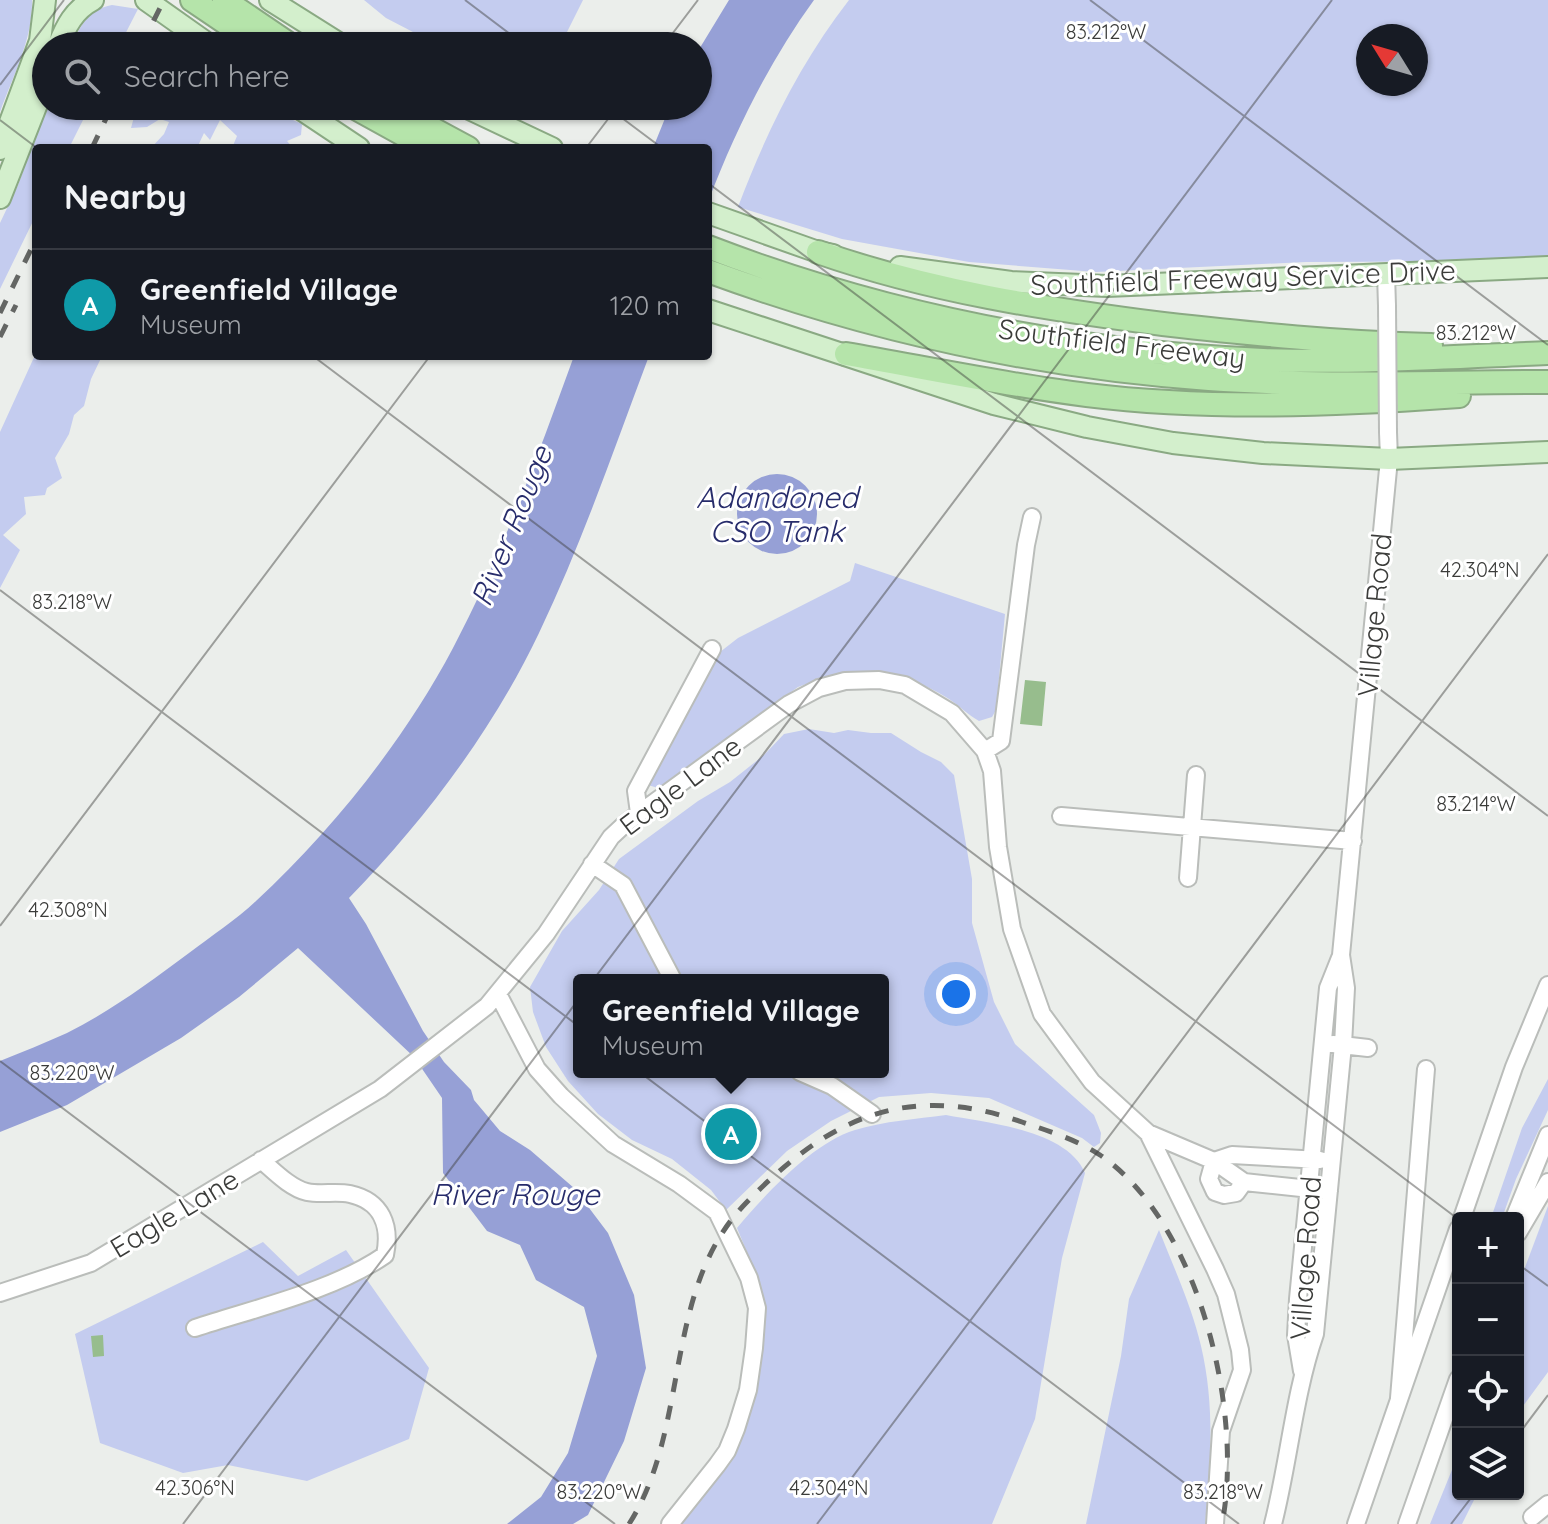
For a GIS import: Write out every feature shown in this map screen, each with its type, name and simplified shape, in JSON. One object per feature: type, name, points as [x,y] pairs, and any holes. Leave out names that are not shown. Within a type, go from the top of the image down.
[{"type":"highway","points":[[192,0],[239,32]]},
{"type":"highway","points":[[224,0],[271,32]]},
{"type":"highway","points":[[377,120],[421,144]]},
{"type":"highway","points":[[416,120],[461,144]]},
{"type":"highway","name":"Southfield Freeway","points":[[712,249],[830,312],[978,348],[1103,368],[1278,382],[1548,382]]},
{"type":"highway","points":[[818,252],[890,276],[953,291],[1111,317],[1334,342],[1548,346]]},
{"type":"highway","name":"Southfield Freeway","points":[[712,272],[1052,339],[1204,357],[1324,361],[1548,353]]},
{"type":"highway","points":[[846,354],[1037,387],[1168,401],[1389,401],[1548,390]]},
{"type":"main road","points":[[41,32],[45,0]]},
{"type":"main road","points":[[64,32],[71,17],[93,0]]},
{"type":"main road","points":[[146,0],[191,32]]},
{"type":"main road","points":[[270,0],[321,32]]},
{"type":"main road","points":[[0,149],[32,63]]},
{"type":"main road","points":[[0,198],[32,117]]},
{"type":"main road","points":[[317,120],[353,144]]},
{"type":"main road","points":[[493,120],[544,144]]},
{"type":"main road","name":"Southfield Freeway Service Drive","points":[[712,214],[818,252],[964,277],[1059,285],[1107,286],[1548,267]]},
{"type":"main road","points":[[712,311],[994,404],[1087,427],[1219,449],[1309,456],[1389,459],[1548,452]]},
{"type":"street","name":"Village Road","points":[[1273,1524],[1287,1466],[1302,1372],[1315,1334],[1343,1045],[1346,988],[1341,955],[1389,459],[1386,274]]},
{"type":"street","points":[[985,751],[1001,741],[1032,517]]},
{"type":"street","points":[[639,813],[636,791],[712,649]]},
{"type":"street","name":"Eagle Lane","points":[[0,1293],[91,1263],[380,1089],[493,1000],[546,934],[611,837],[639,813],[789,704],[819,688],[845,681],[879,680],[905,685],[952,713],[985,751],[992,771],[998,847],[1012,929],[1042,1014],[1092,1082],[1148,1133],[1214,1161],[1244,1182],[1329,1191]]},
{"type":"street","points":[[1188,878],[1196,775]]},
{"type":"street","points":[[1061,816],[1353,841]]},
{"type":"street","points":[[592,864],[623,885],[670,974]]},
{"type":"street","name":"Village Road","points":[[1302,1372],[1296,1335],[1309,1189],[1328,988],[1341,955]]},
{"type":"street","points":[[1464,1212],[1514,1067],[1548,985]]},
{"type":"street","points":[[493,1000],[537,1069],[613,1144],[679,1184],[717,1212],[749,1278],[757,1308],[754,1348],[748,1390],[736,1429],[727,1451],[670,1524]]},
{"type":"street","points":[[1323,1043],[1368,1048]]},
{"type":"street","points":[[1399,1398],[1426,1069]]},
{"type":"street","points":[[814,1078],[832,1086],[872,1114]]},
{"type":"street","points":[[1148,1133],[1226,1294],[1240,1350],[1242,1370],[1221,1431],[1215,1524]]},
{"type":"street","points":[[1516,1212],[1548,1135]]},
{"type":"street","name":"Eagle Lane","points":[[1214,1161],[1232,1155],[1332,1161]]},
{"type":"street","points":[[195,1328],[321,1287],[366,1268],[385,1255],[389,1238],[384,1218],[371,1202],[350,1194],[306,1192],[261,1160]]},
{"type":"street","name":"Eagle Lane","points":[[1214,1161],[1209,1179],[1215,1192],[1224,1195],[1236,1193],[1244,1182]]},
{"type":"street","points":[[1524,1223],[1548,1182]]},
{"type":"street","points":[[1356,1524],[1452,1246]]},
{"type":"street","points":[[1407,1524],[1452,1396]]},
{"type":"street","points":[[1532,1517],[1548,1504]]},
{"type":"shaded area","points":[[0,0],[32,0],[26,43],[0,112]]},
{"type":"shaded area","points":[[364,0],[583,0],[567,32],[413,32],[386,18]]},
{"type":"shaded area","points":[[849,0],[1548,0],[1548,261],[1306,262],[1096,272],[969,262],[842,239],[738,207],[760,152],[815,49]]},
{"type":"shaded area","points":[[112,5],[138,9],[126,32],[78,32],[91,15]]},
{"type":"shaded area","points":[[42,120],[83,120],[71,144],[33,144]]},
{"type":"shaded area","points":[[133,120],[158,120],[147,127],[131,128]]},
{"type":"shaded area","points":[[163,120],[220,120],[210,140],[204,133],[199,144],[155,144],[169,122]]},
{"type":"shaded area","points":[[220,120],[293,120],[302,124],[301,135],[287,141],[290,144],[234,144],[237,136]]},
{"type":"shaded area","points":[[32,147],[32,223],[0,289],[0,223]]},
{"type":"shaded area","points":[[33,360],[100,360],[84,406],[74,415],[69,434],[55,458],[62,478],[47,488],[45,495],[24,497],[26,514],[3,535],[20,550],[0,588],[0,432]]},
{"type":"shaded area","points":[[855,563],[1005,614],[996,710],[992,717],[979,721],[931,689],[894,676],[856,673],[836,676],[798,687],[658,788],[648,785],[720,652],[738,638],[850,581]]},
{"type":"shaded area","points":[[809,729],[834,733],[848,730],[891,733],[941,762],[954,775],[972,879],[972,923],[994,1002],[1015,1044],[1094,1115],[1101,1133],[1100,1143],[1094,1147],[1082,1138],[989,1098],[931,1093],[879,1097],[831,1121],[787,1151],[726,1210],[711,1190],[672,1159],[632,1140],[598,1114],[568,1081],[546,1047],[533,1012],[530,987],[562,931],[599,890],[619,859],[764,755],[784,734]]},
{"type":"shaded area","points":[[1548,1079],[1548,1110],[1504,1212],[1493,1212],[1522,1128]]},
{"type":"shaded area","points":[[946,1115],[1004,1126],[1044,1138],[1076,1158],[1085,1173],[1062,1258],[1035,1419],[992,1524],[677,1524],[744,1418],[763,1339],[758,1279],[737,1228],[790,1172],[822,1146],[855,1130],[878,1124]]},
{"type":"shaded area","points":[[1548,1206],[1548,1372],[1524,1405],[1524,1284],[1524,1270]]},
{"type":"shaded area","points":[[1159,1230],[1193,1317],[1205,1368],[1210,1435],[1205,1524],[1086,1524],[1121,1356],[1129,1299]]},
{"type":"shaded area","points":[[263,1242],[298,1276],[346,1250],[429,1368],[409,1439],[307,1481],[228,1465],[183,1473],[100,1443],[75,1334]]},
{"type":"shaded area","points":[[1452,1470],[1452,1500],[1474,1500],[1462,1524],[1430,1524]]},
{"type":"water","points":[[729,0],[814,0],[754,98],[712,192],[712,144],[655,144],[664,120],[712,120],[712,32],[710,32]]},
{"type":"water","name":"River Rouge","points":[[573,360],[648,360],[569,565],[521,669],[455,773],[404,838],[349,898],[423,1031],[444,1062],[471,1090],[474,1100],[500,1131],[530,1150],[574,1188],[608,1233],[634,1295],[646,1368],[624,1441],[588,1515],[573,1524],[507,1524],[541,1497],[568,1453],[597,1356],[584,1307],[536,1280],[520,1245],[487,1231],[443,1173],[442,1098],[414,1057],[298,948],[239,997],[181,1038],[67,1105],[0,1132],[0,1061],[67,1033],[145,985],[248,908],[339,814],[390,750],[453,648],[488,577]]},
{"type":"water","name":"Adandoned CSO Tank","points":[[777,474],[792,477],[805,486],[814,499],[817,514],[814,529],[805,542],[792,551],[777,554],[762,551],[749,542],[740,529],[737,514],[740,499],[749,486],[762,477]]},
{"type":"building","points":[[1025,680],[1046,682],[1042,726],[1020,724]]},
{"type":"building","points":[[103,1335],[104,1356],[93,1357],[91,1336]]},
{"type":"railway","points":[[148,32],[164,0]]},
{"type":"railway","points":[[94,144],[105,120]]},
{"type":"railway","points":[[0,313],[32,247]]},
{"type":"railway","points":[[0,337],[16,305]]},
{"type":"railway","points":[[629,1524],[648,1486],[662,1445],[688,1317],[701,1276],[719,1238],[746,1203],[776,1174],[807,1149],[838,1130],[871,1116],[905,1107],[941,1106],[980,1110],[1022,1122],[1091,1149],[1135,1185],[1164,1225],[1188,1272],[1206,1323],[1219,1376],[1226,1429],[1227,1479],[1222,1524]]},
{"type":"place","name":"Greenfield Village","points":[[731,1134]]}]
